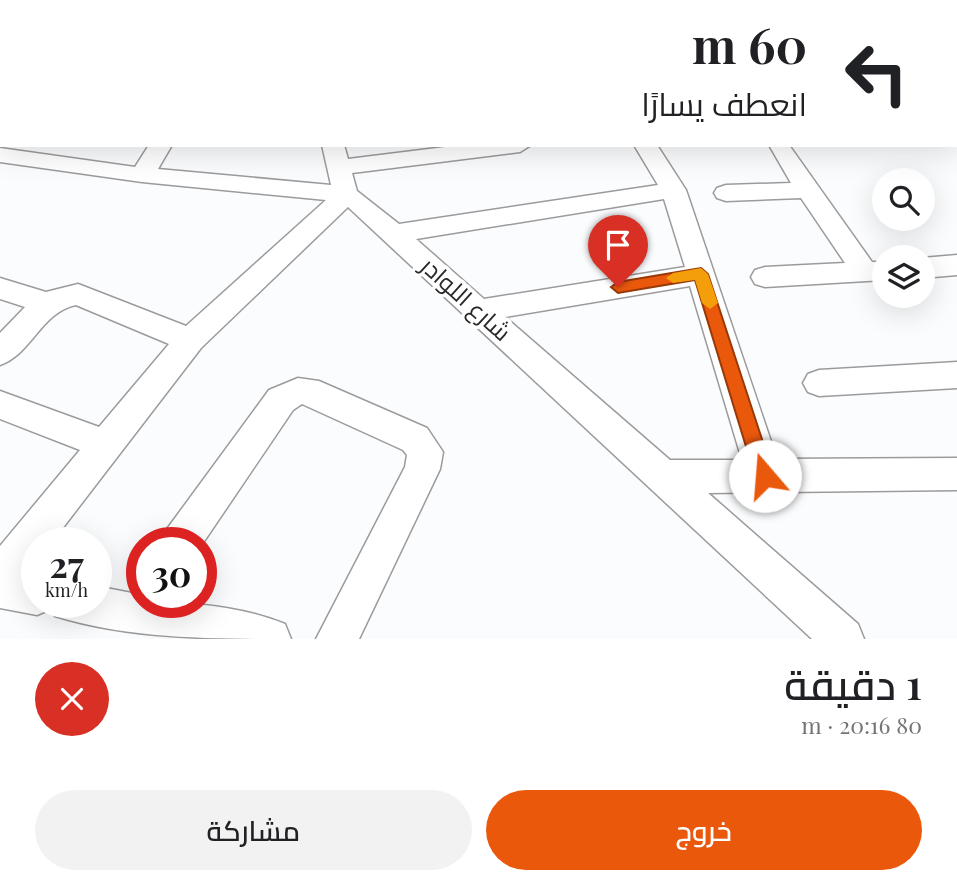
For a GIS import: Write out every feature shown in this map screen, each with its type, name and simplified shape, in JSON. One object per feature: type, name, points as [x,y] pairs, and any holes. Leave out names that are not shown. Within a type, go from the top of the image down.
[{"type":"street","points":[[142,175],[160,147]]},
{"type":"street","points":[[0,155],[142,175],[339,169],[505,147]]},
{"type":"street","points":[[646,147],[670,179],[674,190],[765,476]]},
{"type":"street","points":[[779,148],[808,190],[872,270]]},
{"type":"street","points":[[0,578],[104,444],[190,340],[339,169]]},
{"type":"street","name":"شارع اللوادر","points":[[339,169],[396,233],[660,477],[843,639]]},
{"type":"street","points":[[396,233],[674,190]]},
{"type":"street","points":[[726,193],[808,190]]},
{"type":"street","points":[[935,267],[957,265]]},
{"type":"street","points":[[765,277],[872,272]]},
{"type":"street","points":[[481,310],[701,274]]},
{"type":"street","points":[[0,288],[48,304]]},
{"type":"street","points":[[0,353],[48,304],[58,298],[78,294],[190,340]]},
{"type":"street","points":[[819,383],[957,375]]},
{"type":"street","points":[[192,527],[281,400],[288,394],[307,391],[415,439],[425,452],[422,469],[337,639]]},
{"type":"street","points":[[0,405],[104,444]]},
{"type":"street","points":[[660,477],[957,474]]},
{"type":"street","points":[[0,588],[21,592]]},
{"type":"street","points":[[155,618],[176,631],[270,639]]},
{"type":"slow traffic","points":[[673,278],[701,274],[710,303]]},
{"type":"route","points":[[618,287],[701,274],[765,476]]}]
